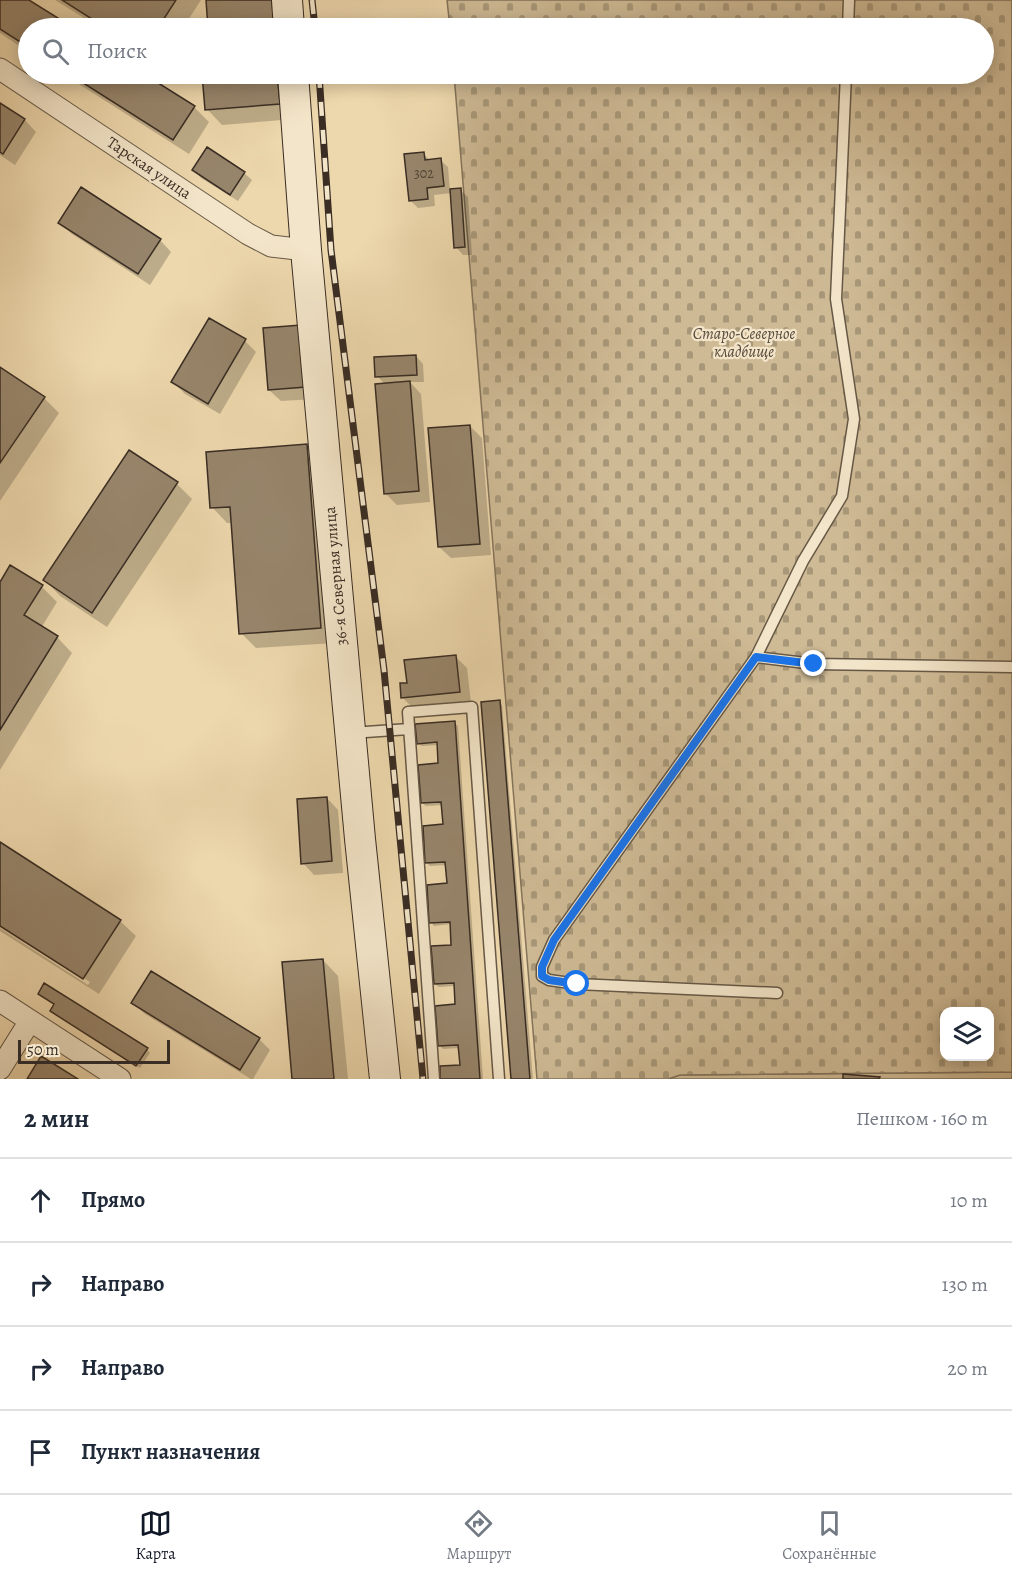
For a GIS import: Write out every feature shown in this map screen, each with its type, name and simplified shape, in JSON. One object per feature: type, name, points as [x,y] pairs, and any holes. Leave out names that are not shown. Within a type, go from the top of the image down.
[{"type":"main road","points":[[287,0],[288,18]]},
{"type":"main road","name":"36-я Северная улица","points":[[294,84],[306,250],[385,1079]]},
{"type":"street","name":"Тарская улица","points":[[0,69],[18,81]]},
{"type":"street","name":"Тарская улица","points":[[23,84],[248,234],[271,246],[306,250]]},
{"type":"street","points":[[0,1001],[120,1079]]},
{"type":"street","points":[[0,1069],[30,1021]]},
{"type":"lane","points":[[848,18],[849,0]]},
{"type":"lane","points":[[777,993],[577,984],[549,980],[542,976],[542,967],[554,940],[756,657],[803,561],[842,496],[854,419],[836,299],[846,84]]},
{"type":"lane","points":[[756,657],[814,664],[1012,667]]},
{"type":"lane","points":[[434,1079],[408,712],[472,708],[499,1079]]},
{"type":"lane","points":[[351,734],[409,729]]},
{"type":"green space","name":"Старо-Северное кладбище","points":[[447,0],[1012,0],[1012,1072],[680,1075],[668,1079],[537,1079],[455,84],[994,84],[994,18],[449,18]]},
{"type":"green space","points":[[1012,1072],[1012,1079],[668,1079],[680,1075]]},
{"type":"building","points":[[0,0],[29,0],[58,18],[18,18],[18,41],[0,29]]},
{"type":"building","points":[[62,0],[176,0],[164,18],[90,18]]},
{"type":"building","points":[[206,0],[272,0],[273,18],[207,18]]},
{"type":"building","points":[[85,84],[160,84],[195,106],[173,140]]},
{"type":"building","points":[[203,84],[278,84],[280,104],[205,110]]},
{"type":"building","points":[[0,103],[25,119],[3,154],[0,152]]},
{"type":"building","points":[[207,147],[245,172],[230,195],[192,170]]},
{"type":"building","points":[[424,152],[425,160],[441,158],[444,186],[427,188],[428,199],[409,201],[404,154]]},
{"type":"building","points":[[81,187],[161,239],[138,274],[58,223]]},
{"type":"building","points":[[461,188],[465,247],[454,248],[450,189]]},
{"type":"building","points":[[209,318],[246,339],[208,404],[171,382]]},
{"type":"building","points":[[301,325],[306,387],[268,390],[263,328]]},
{"type":"building","points":[[416,355],[417,375],[375,377],[374,357]]},
{"type":"building","points":[[0,367],[45,397],[0,463]]},
{"type":"building","points":[[410,381],[419,491],[384,494],[375,384]]},
{"type":"building","points":[[470,425],[480,544],[438,547],[428,428]]},
{"type":"building","points":[[307,444],[321,628],[239,634],[230,507],[210,508],[206,452]]},
{"type":"building","points":[[129,450],[178,482],[92,613],[43,580]]},
{"type":"building","points":[[10,565],[43,585],[24,615],[58,636],[0,730],[0,582]]},
{"type":"building","points":[[456,655],[460,692],[401,698],[400,683],[407,683],[404,660]]},
{"type":"building","points":[[500,700],[530,1079],[511,1079],[481,702]]},
{"type":"building","points":[[455,721],[480,1079],[440,1079],[440,1066],[460,1065],[458,1045],[438,1046],[435,1006],[455,1004],[454,983],[434,984],[431,946],[451,945],[450,922],[429,923],[427,885],[447,883],[445,862],[425,863],[423,826],[443,824],[441,802],[421,803],[418,765],[438,763],[437,742],[417,744],[415,724]]},
{"type":"building","points":[[327,797],[332,861],[301,864],[297,799]]},
{"type":"building","points":[[0,842],[121,920],[83,979],[0,926]]},
{"type":"building","points":[[323,959],[334,1079],[292,1079],[282,962]]},
{"type":"building","points":[[151,971],[260,1038],[240,1070],[131,1003]]},
{"type":"building","points":[[44,983],[148,1048],[136,1066],[50,1011],[54,1004],[38,994]]},
{"type":"building","points":[[41,1056],[78,1079],[27,1079]]},
{"type":"building","points":[[843,1074],[880,1077],[879,1079],[843,1079]]},
{"type":"railway","points":[[312,0],[314,18]]},
{"type":"railway","points":[[320,84],[331,250],[384,670],[423,1079]]},
{"type":"route","points":[[577,984],[549,980],[542,976],[542,967],[554,940],[756,657],[814,664]]}]
